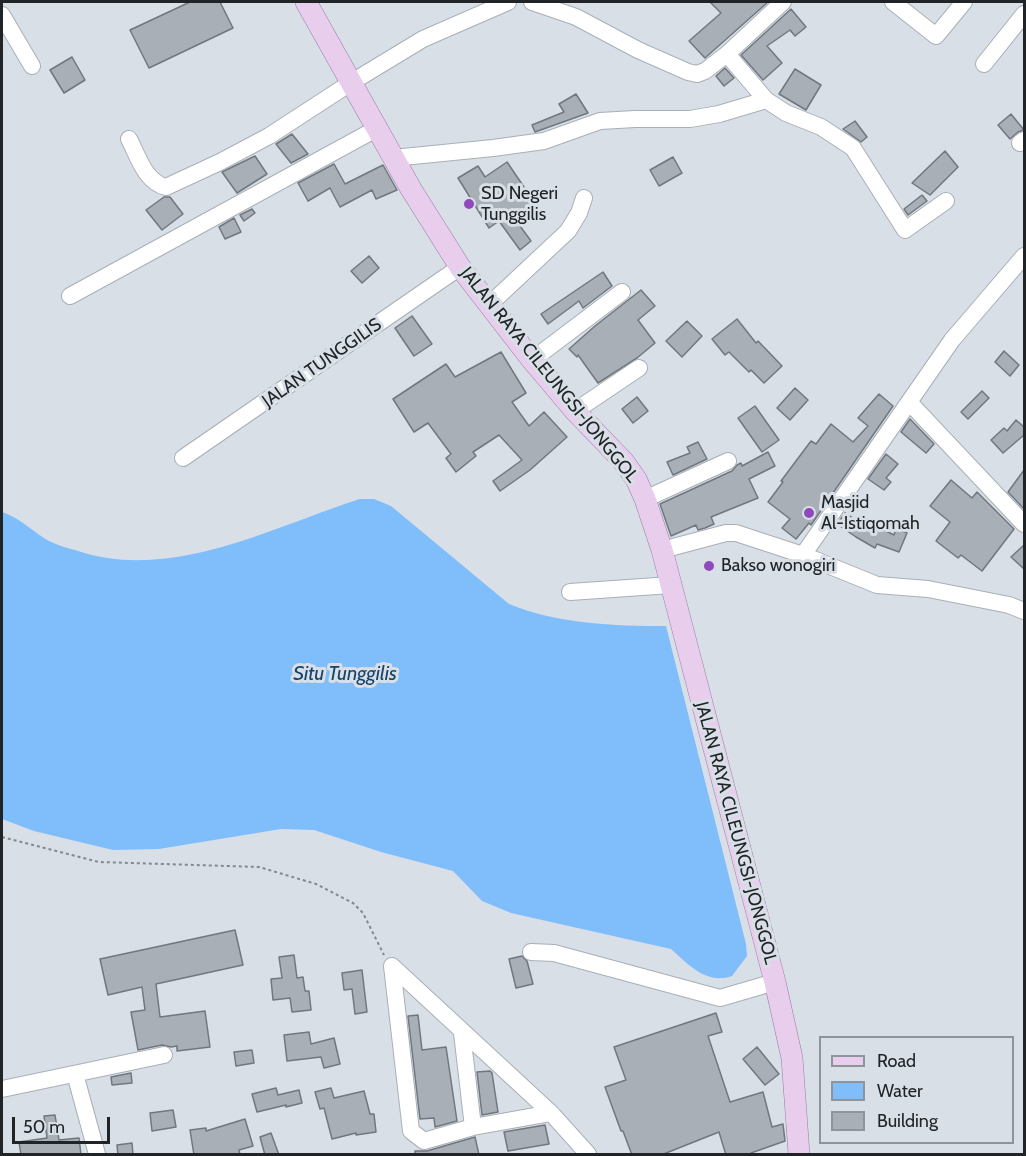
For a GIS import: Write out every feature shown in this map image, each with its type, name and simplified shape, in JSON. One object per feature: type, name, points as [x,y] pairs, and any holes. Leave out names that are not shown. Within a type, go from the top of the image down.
[{"type":"main road","name":"JALAN RAYA CILEUNGSI-JONGGOL","points":[[306,2],[376,129],[460,267],[532,360],[575,411],[624,462],[645,499],[662,550],[775,982],[792,1058],[799,1155]]},
{"type":"street","points":[[129,139],[150,178],[157,185],[166,187],[269,136],[423,39],[508,2]]},
{"type":"street","points":[[532,2],[576,17],[638,50],[697,74],[705,71],[727,54],[783,2]]},
{"type":"street","points":[[893,2],[936,36],[964,2]]},
{"type":"street","points":[[984,64],[1024,14]]},
{"type":"street","points":[[2,15],[32,66]]},
{"type":"street","points":[[727,54],[766,100],[786,113],[821,127],[853,148],[905,230],[946,201]]},
{"type":"street","points":[[393,158],[544,141],[600,121],[690,119],[719,114],[766,100]]},
{"type":"street","points":[[70,296],[376,129]]},
{"type":"street","points":[[490,304],[568,231],[579,213],[584,198]]},
{"type":"street","points":[[803,555],[952,340],[1024,257]]},
{"type":"street","name":"JALAN TUNGGILIS","points":[[183,458],[460,267]]},
{"type":"street","points":[[532,360],[622,292]]},
{"type":"street","points":[[575,411],[639,368]]},
{"type":"street","points":[[909,402],[1024,524]]},
{"type":"street","points":[[645,499],[729,462]]},
{"type":"street","points":[[662,550],[726,533],[736,533],[803,555],[877,585],[928,589],[1009,605],[1024,611]]},
{"type":"street","points":[[570,592],[671,585]]},
{"type":"street","points":[[531,952],[554,953],[720,998],[775,982]]},
{"type":"street","points":[[392,966],[551,1113],[588,1155]]},
{"type":"street","points":[[392,966],[411,1131],[424,1141],[473,1127],[551,1113]]},
{"type":"street","points":[[462,1033],[473,1127]]},
{"type":"street","points":[[2,1089],[164,1055]]},
{"type":"street","points":[[75,1074],[97,1155]]},
{"type":"street","points":[[570,1136],[573,1155]]},
{"type":"path","points":[[2,837],[99,862],[259,867],[316,884],[353,903],[363,913],[383,954],[392,966]]},
{"type":"water","name":"Situ Tunggilis","points":[[360,499],[374,499],[391,506],[509,604],[547,616],[586,623],[666,626],[746,944],[747,956],[732,976],[714,978],[698,972],[671,949],[511,913],[482,901],[453,871],[381,852],[314,830],[281,829],[159,849],[113,850],[34,831],[2,819],[2,512],[19,520],[48,540],[65,547],[113,559],[149,560],[185,556],[221,547]]},
{"type":"building","points":[[190,2],[220,2],[233,28],[149,68],[130,30]]},
{"type":"building","points":[[710,2],[768,2],[705,58],[689,41],[721,13]]},
{"type":"building","points":[[791,9],[806,27],[795,36],[790,30],[767,46],[782,63],[763,80],[741,55]]},
{"type":"building","points":[[72,57],[85,80],[64,93],[50,70]]},
{"type":"building","points":[[725,68],[734,78],[724,86],[716,76]]},
{"type":"building","points":[[795,69],[821,85],[806,110],[779,94]]},
{"type":"building","points":[[576,94],[588,113],[535,132],[532,125],[564,112],[559,104]]},
{"type":"building","points":[[1011,114],[1024,130],[1010,139],[998,125]]},
{"type":"building","points":[[855,121],[867,137],[861,142],[843,129]]},
{"type":"building","points":[[292,134],[308,154],[291,163],[276,144]]},
{"type":"building","points":[[945,151],[958,167],[930,195],[912,183]]},
{"type":"building","points":[[255,156],[267,174],[237,193],[222,172]]},
{"type":"building","points":[[673,157],[682,173],[659,186],[650,170]]},
{"type":"building","points":[[507,162],[539,214],[520,226],[531,241],[520,250],[499,221],[489,228],[458,178],[478,166],[485,177]]},
{"type":"building","points":[[334,164],[345,184],[383,165],[397,190],[376,199],[372,190],[340,207],[330,188],[308,201],[298,183]]},
{"type":"building","points":[[922,195],[927,201],[908,215],[904,209]]},
{"type":"building","points":[[164,197],[170,197],[183,214],[162,230],[146,210]]},
{"type":"building","points":[[252,209],[255,213],[244,221],[240,215]]},
{"type":"building","points":[[234,218],[241,232],[225,239],[219,227]]},
{"type":"building","points":[[369,256],[379,268],[362,283],[351,271]]},
{"type":"building","points":[[603,272],[612,286],[583,308],[579,301],[548,324],[541,314]]},
{"type":"building","points":[[641,290],[655,306],[638,320],[655,343],[637,358],[598,383],[578,355],[577,357],[569,349]]},
{"type":"building","points":[[412,316],[432,344],[414,356],[395,328]]},
{"type":"building","points":[[737,319],[756,343],[758,341],[782,366],[764,383],[729,352],[725,355],[712,339]]},
{"type":"building","points":[[687,321],[702,336],[682,357],[666,341]]},
{"type":"building","points":[[1004,351],[1019,365],[1010,376],[995,362]]},
{"type":"building","points":[[501,352],[526,393],[512,402],[529,426],[544,412],[567,437],[530,470],[500,491],[493,481],[522,460],[499,435],[473,452],[476,456],[456,472],[446,458],[451,454],[428,423],[414,432],[393,399],[446,364],[455,377]]},
{"type":"building","points":[[795,388],[808,400],[790,420],[777,408]]},
{"type":"building","points":[[982,391],[989,398],[968,419],[961,412]]},
{"type":"building","points":[[879,394],[893,406],[811,525],[809,523],[796,539],[782,528],[790,519],[768,502],[811,441],[816,444],[831,424],[853,442],[868,426],[858,418]]},
{"type":"building","points":[[637,397],[648,411],[633,423],[622,409]]},
{"type":"building","points":[[755,406],[779,440],[762,452],[738,418]]},
{"type":"building","points":[[910,419],[934,444],[926,453],[901,432]]},
{"type":"building","points":[[1016,420],[1024,427],[1024,435],[1003,453],[991,440],[1004,428],[1007,431]]},
{"type":"building","points":[[698,442],[707,459],[673,475],[667,462],[690,453],[687,447]]},
{"type":"building","points":[[768,452],[775,466],[749,479],[758,498],[711,517],[714,524],[705,528],[698,530],[696,525],[671,536],[660,504],[732,471],[741,463],[742,466]]},
{"type":"building","points":[[886,454],[898,464],[886,478],[891,482],[884,490],[868,479]]},
{"type":"building","points":[[1024,470],[1024,509],[1008,492]]},
{"type":"building","points":[[951,480],[972,498],[977,492],[1014,529],[982,571],[961,555],[958,558],[936,541],[950,522],[930,506]]},
{"type":"building","points":[[845,513],[862,524],[864,520],[894,535],[896,528],[907,533],[899,552],[877,544],[875,548],[837,524]]},
{"type":"building","points":[[1024,545],[1024,569],[1011,557]]},
{"type":"building","points":[[235,930],[243,965],[156,984],[160,1017],[205,1011],[210,1047],[177,1051],[177,1046],[162,1045],[138,1050],[131,1012],[145,1010],[142,987],[108,995],[100,959]]},
{"type":"building","points":[[294,955],[297,978],[303,977],[305,991],[309,991],[311,1010],[292,1012],[290,998],[273,1000],[271,979],[282,978],[279,957]]},
{"type":"building","points":[[522,956],[527,961],[533,984],[516,988],[509,959]]},
{"type":"building","points":[[362,970],[367,1012],[355,1014],[352,989],[344,990],[342,973]]},
{"type":"building","points":[[716,1013],[722,1032],[708,1036],[730,1102],[763,1092],[772,1127],[783,1124],[785,1141],[751,1153],[752,1155],[726,1155],[719,1132],[661,1155],[632,1155],[605,1087],[626,1080],[614,1047]]},
{"type":"building","points":[[418,1015],[422,1050],[446,1047],[457,1121],[435,1127],[434,1118],[420,1119],[408,1016]]},
{"type":"building","points":[[309,1032],[311,1044],[334,1038],[340,1064],[324,1068],[321,1057],[287,1061],[284,1035]]},
{"type":"building","points":[[757,1047],[779,1074],[765,1085],[743,1059]]},
{"type":"building","points":[[252,1050],[254,1063],[236,1066],[234,1052]]},
{"type":"building","points":[[490,1071],[498,1112],[482,1115],[477,1072]]},
{"type":"building","points":[[131,1073],[132,1083],[112,1085],[111,1077]]},
{"type":"building","points":[[276,1088],[278,1095],[299,1090],[302,1103],[257,1112],[252,1094]]},
{"type":"building","points":[[331,1088],[334,1098],[364,1091],[370,1114],[374,1114],[376,1132],[356,1135],[356,1133],[332,1139],[324,1108],[320,1109],[315,1092]]},
{"type":"building","points":[[173,1110],[176,1127],[152,1131],[150,1113]]},
{"type":"building","points":[[55,1115],[59,1140],[79,1138],[81,1155],[21,1155],[19,1142],[47,1138],[44,1116]]},
{"type":"building","points":[[245,1119],[253,1146],[239,1150],[240,1155],[194,1155],[190,1130],[206,1128],[206,1131]]},
{"type":"building","points":[[545,1125],[549,1144],[508,1151],[504,1132]]},
{"type":"building","points":[[271,1133],[279,1155],[265,1155],[260,1137]]},
{"type":"building","points":[[475,1137],[479,1155],[415,1155],[415,1151],[427,1151]]},
{"type":"building","points":[[132,1143],[133,1155],[118,1155],[117,1145]]},
{"type":"place","name":"SD Negeri Tunggilis","points":[[469,204]]},
{"type":"place","name":"Masjid Al-Istiqomah","points":[[809,513]]},
{"type":"place","name":"Bakso wonogiri","points":[[709,566]]}]
